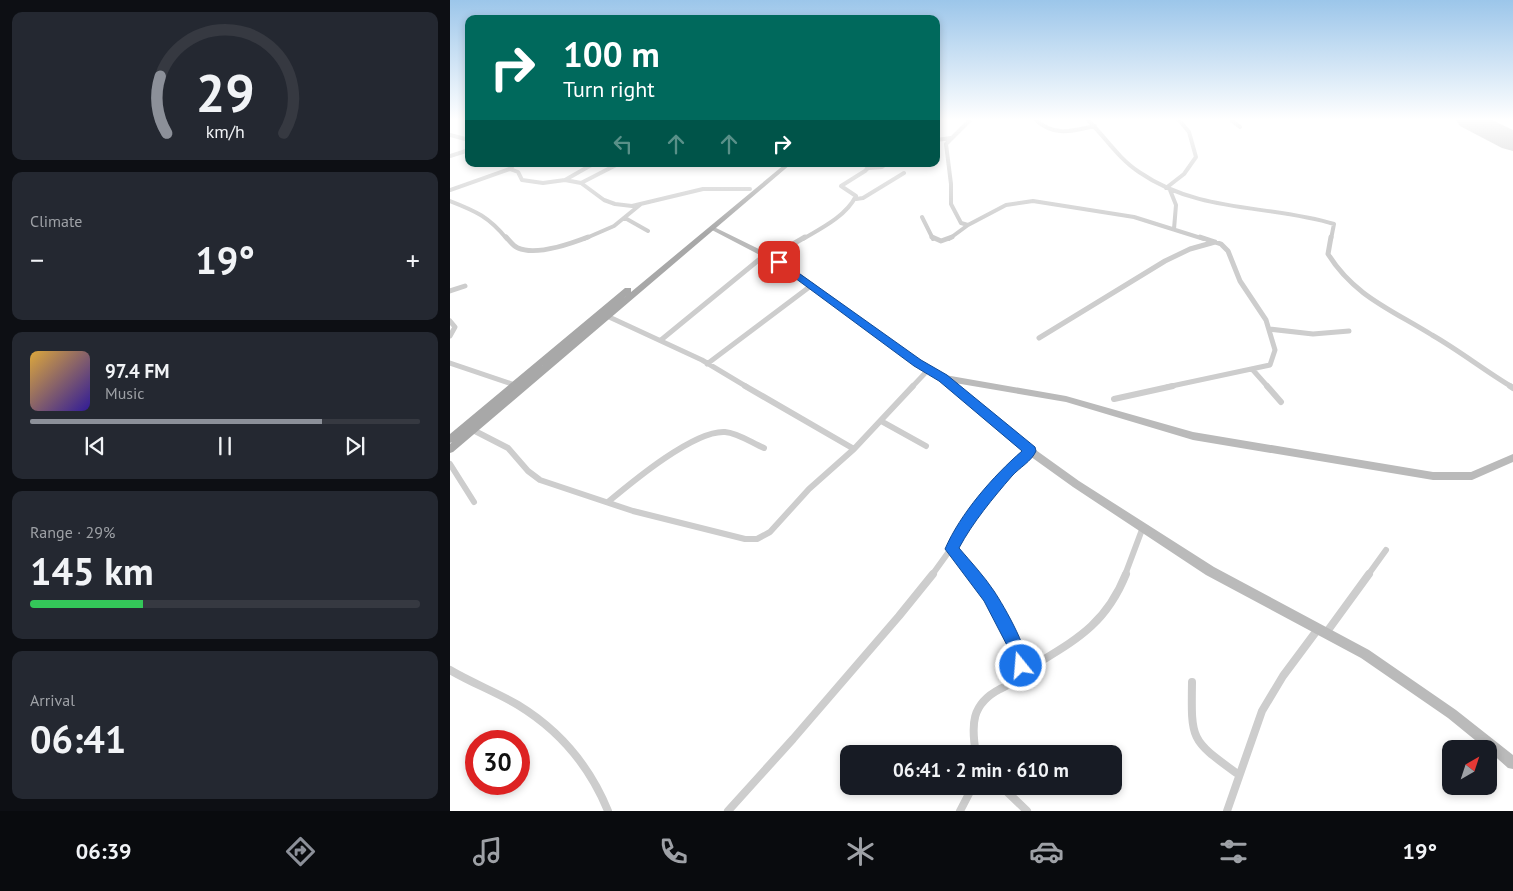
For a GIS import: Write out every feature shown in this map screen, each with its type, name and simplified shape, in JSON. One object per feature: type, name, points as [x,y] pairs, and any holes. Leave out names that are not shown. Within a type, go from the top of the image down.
[{"type":"main road","points":[[450,439],[777,167]]},
{"type":"main road","points":[[450,449],[784,167]]},
{"type":"street","points":[[947,158],[951,184],[951,204],[961,223],[968,225]]},
{"type":"street","points":[[1122,158],[1140,174],[1168,189],[1204,202],[1321,220],[1334,224],[1328,254],[1347,280],[1383,307],[1431,334],[1513,388]]},
{"type":"street","points":[[1168,189],[1184,174],[1195,158]]},
{"type":"street","points":[[565,180],[588,167]]},
{"type":"street","points":[[581,183],[612,167]]},
{"type":"street","points":[[856,199],[855,194],[841,186],[865,167]]},
{"type":"street","points":[[450,190],[510,169],[518,172],[522,180],[528,182],[543,183],[565,180],[581,183],[599,197],[609,202],[624,205],[641,204],[703,189],[750,189]]},
{"type":"street","points":[[661,340],[697,312],[747,268],[769,255],[794,244],[840,215],[856,199],[863,198],[904,173]]},
{"type":"street","points":[[1168,189],[1176,205],[1174,229]]},
{"type":"street","points":[[450,201],[481,213],[515,246],[525,250],[564,245],[608,229],[641,204]]},
{"type":"street","points":[[922,217],[930,234],[934,240],[938,241],[951,238],[968,225],[1002,205],[1023,201],[1124,215],[1174,229],[1225,247],[1240,281],[1266,320],[1275,350],[1274,359],[1270,365],[1114,399]]},
{"type":"street","points":[[625,218],[648,231]]},
{"type":"street","points":[[712,228],[769,255],[812,285],[928,370],[943,378],[1030,451],[1076,484],[1210,571],[1365,654],[1488,742],[1513,764]]},
{"type":"street","points":[[1039,338],[1165,261],[1190,249],[1214,242]]},
{"type":"street","points":[[707,364],[812,285]]},
{"type":"street","points":[[450,291],[465,286]]},
{"type":"street","points":[[607,316],[661,340],[707,364],[801,420],[854,448]]},
{"type":"street","points":[[450,320],[455,327],[450,336]]},
{"type":"street","points":[[1269,329],[1304,334],[1348,332]]},
{"type":"street","points":[[450,363],[515,385]]},
{"type":"street","points":[[1252,369],[1281,402]]},
{"type":"street","points":[[472,430],[508,448],[528,471],[540,480],[633,511],[745,539],[757,539],[770,532],[809,489],[881,421],[928,370]]},
{"type":"street","points":[[943,378],[1066,399],[1193,436],[1433,476],[1472,476],[1513,458]]},
{"type":"street","points":[[881,421],[926,446]]},
{"type":"street","points":[[608,502],[649,470],[710,434],[730,433],[764,448]]},
{"type":"street","points":[[728,811],[770,768],[914,599],[952,549],[958,536],[991,491],[1013,466],[1030,451]]},
{"type":"street","points":[[450,464],[474,502]]},
{"type":"street","points":[[1018,674],[1078,636],[1106,612],[1117,592],[1143,527]]},
{"type":"street","points":[[952,549],[989,596],[1006,626],[1020,658],[1021,666],[1013,682],[984,698],[976,711],[973,738],[974,745]]},
{"type":"street","points":[[1227,811],[1262,711],[1283,676],[1322,631],[1386,550]]},
{"type":"street","points":[[450,670],[518,705],[546,726],[559,738],[592,777],[602,792],[608,811]]},
{"type":"street","points":[[1192,682],[1192,726],[1196,738],[1202,746],[1239,775]]},
{"type":"street","points":[[960,811],[968,795]]},
{"type":"street","points":[[1010,795],[1027,811]]},
{"type":"route","points":[[779,262],[918,363],[943,378],[1030,451],[1013,466],[991,491],[958,536],[952,549],[989,596],[1018,651],[1021,666]]}]
